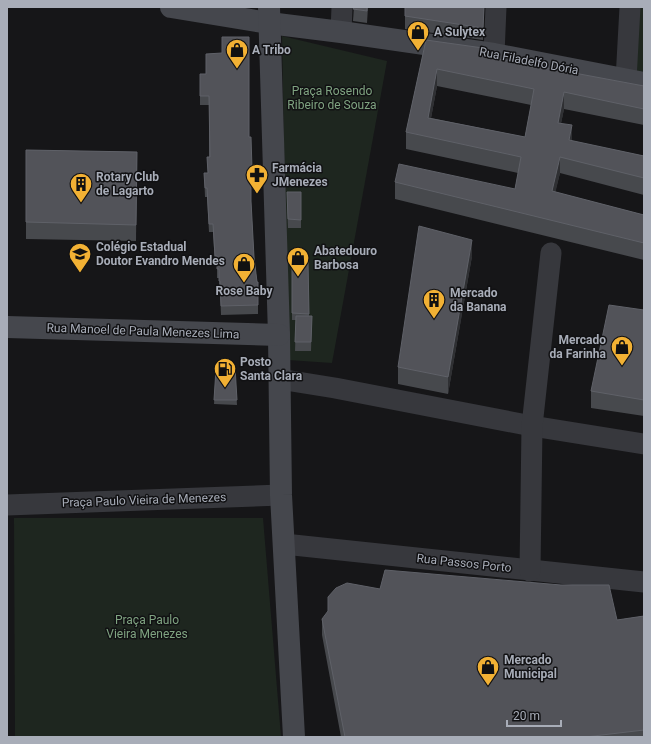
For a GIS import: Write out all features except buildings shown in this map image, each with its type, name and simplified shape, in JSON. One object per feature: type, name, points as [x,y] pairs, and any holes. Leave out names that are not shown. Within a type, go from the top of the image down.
[{"type":"street","points":[[172,7],[269,15],[341,32],[342,7]]},
{"type":"street","points":[[494,54],[496,7]]},
{"type":"street","points":[[630,7],[635,82]]},
{"type":"street","points":[[269,15],[279,335],[281,494],[294,737]]},
{"type":"street","name":"Rua Filadelfo Dória","points":[[341,32],[494,54],[635,82]]},
{"type":"street","points":[[530,570],[532,426],[550,253]]},
{"type":"street","name":"Rua Manoel de Paula Menezes Lima","points":[[7,327],[279,335]]},
{"type":"street","points":[[279,379],[335,388],[532,426],[644,444]]},
{"type":"street","name":"Praça Paulo Vieira de Menezes","points":[[7,505],[281,494]]},
{"type":"street","name":"Rua Passos Porto","points":[[284,544],[644,582]]},
{"type":"green space","points":[[639,7],[644,7],[644,73],[635,71]]},
{"type":"green space","name":"Praça Rosendo Ribeiro de Souza","points":[[282,36],[387,61],[332,363],[288,360]]},
{"type":"green space","name":"Praça Paulo Vieira Menezes","points":[[14,518],[263,518],[281,737],[15,737]]},
{"type":"place","name":"A Sulytex","points":[[418,52]]},
{"type":"place","name":"A Tribo","points":[[237,70]]},
{"type":"place","name":"Farmácia JMenezes","points":[[257,194]]},
{"type":"place","name":"Rotary Club de Lagarto","points":[[81,204]]},
{"type":"place","name":"Colégio Estadual Doutor Evandro Mendes","points":[[80,274]]},
{"type":"place","name":"Abatedouro Barbosa","points":[[298,278]]},
{"type":"place","name":"Rose Baby","points":[[244,284]]},
{"type":"place","name":"Mercado da Banana","points":[[434,320]]},
{"type":"place","name":"Mercado da Farinha","points":[[622,366]]},
{"type":"place","name":"Posto Santa Clara","points":[[225,388]]},
{"type":"place","name":"Mercado Municipal","points":[[488,686]]}]
